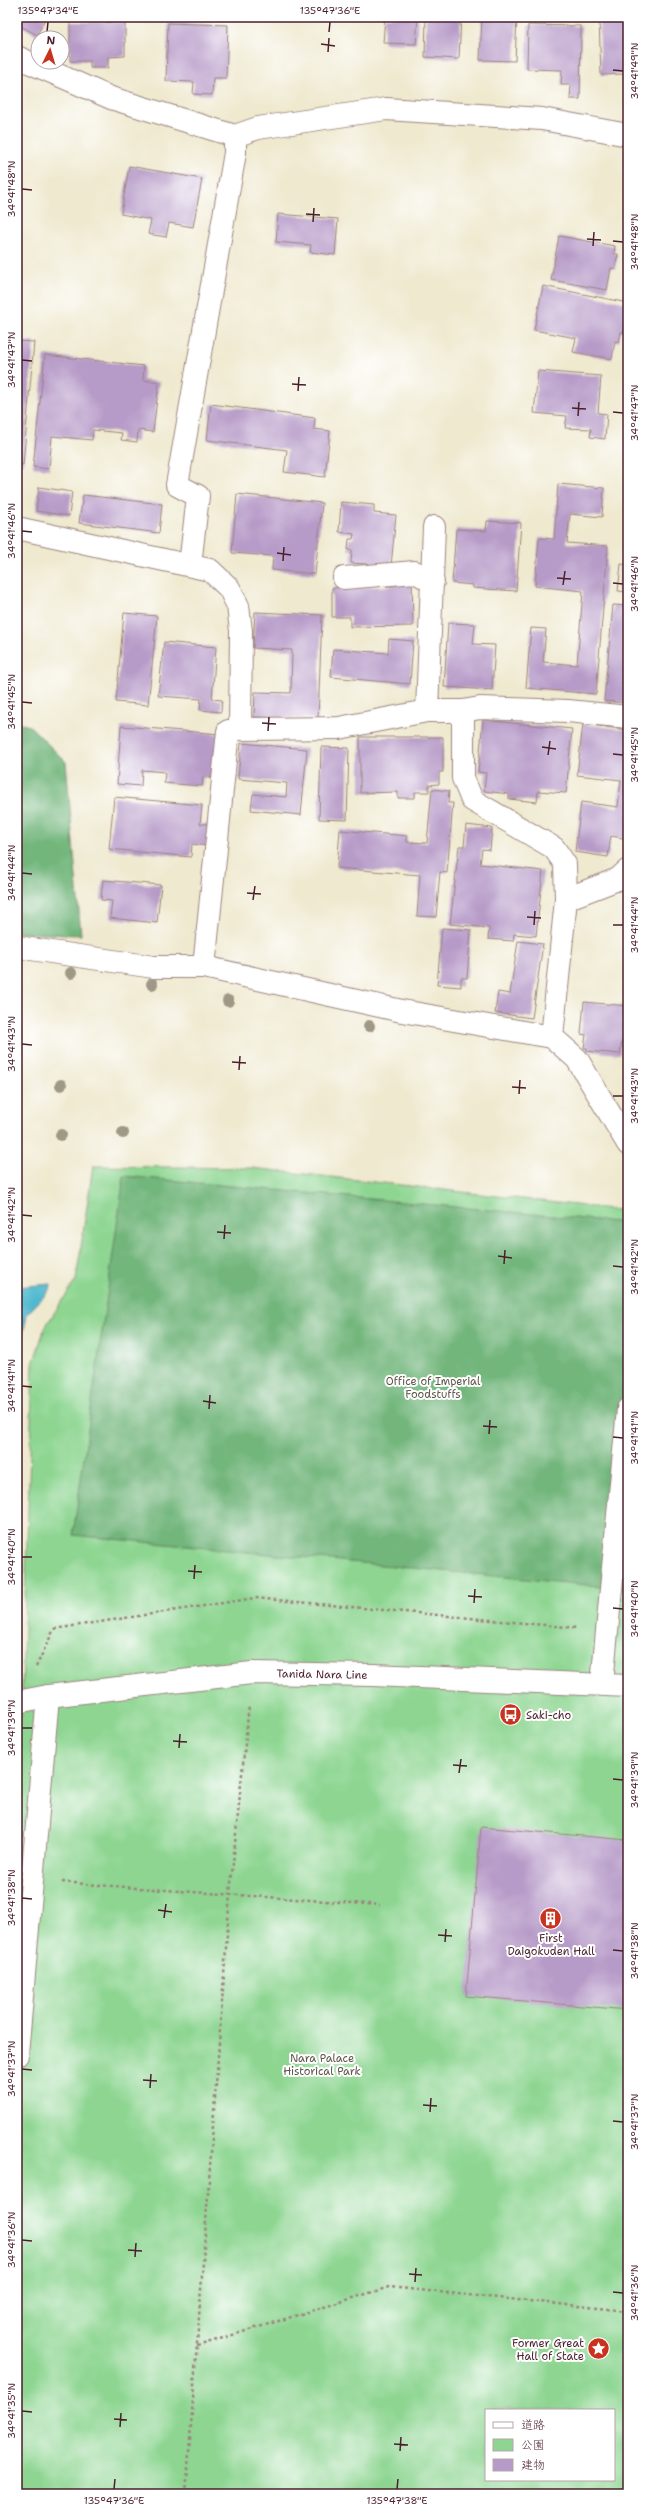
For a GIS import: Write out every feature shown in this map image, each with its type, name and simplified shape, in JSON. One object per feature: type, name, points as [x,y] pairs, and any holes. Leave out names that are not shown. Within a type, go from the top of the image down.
[{"type":"street","points":[[17,56],[111,98],[235,136],[258,128],[386,109],[542,119],[628,135]]},
{"type":"street","points":[[190,565],[198,496],[177,485],[235,153],[235,136]]},
{"type":"street","points":[[427,711],[434,527]]},
{"type":"street","points":[[17,528],[210,570],[220,579],[229,588],[238,606],[241,631],[240,729]]},
{"type":"street","points":[[344,578],[415,572],[433,582]]},
{"type":"street","points":[[204,967],[228,731],[240,729],[339,728],[427,711],[463,711],[480,708],[568,711],[628,718]]},
{"type":"street","points":[[463,711],[463,778],[472,800],[554,848],[565,864],[566,899],[552,1037]]},
{"type":"street","points":[[566,899],[618,879],[628,870]]},
{"type":"street","points":[[17,947],[154,967],[204,967],[402,1011],[552,1037],[577,1059],[628,1144]]},
{"type":"street","points":[[602,1684],[628,1409]]},
{"type":"street","name":"Tanida Nara Line","points":[[17,1702],[48,1696],[252,1673],[372,1675],[628,1686]]},
{"type":"street","points":[[17,2055],[48,1696]]},
{"type":"path","points":[[36,1668],[54,1629],[255,1598],[608,1631]]},
{"type":"path","points":[[186,2494],[230,1893],[249,1702]]},
{"type":"path","points":[[91,1885],[175,1892],[230,1893],[380,1904]]},
{"type":"path","points":[[197,2346],[389,2287],[628,2311]]},
{"type":"green space","points":[[17,723],[30,726],[66,762],[81,935],[17,933]]},
{"type":"green space","name":"Nara Palace Historical Park","points":[[93,1166],[252,1168],[628,1211],[628,2494],[17,2494],[17,1719],[21,1718],[33,1364],[45,1327],[76,1280]]},
{"type":"green space","name":"Office of Imperial Foodstuffs","points":[[124,1176],[628,1223],[628,1589],[73,1535]]},
{"type":"water","points":[[51,1284],[50,1290],[27,1314],[17,1365],[17,1287]]},
{"type":"building","points":[[17,17],[46,17],[40,30],[30,31],[17,24]]},
{"type":"building","points":[[385,17],[418,17],[416,44],[383,43]]},
{"type":"building","points":[[426,17],[461,17],[459,59],[425,57]]},
{"type":"building","points":[[482,17],[517,17],[515,61],[480,60]]},
{"type":"building","points":[[624,19],[625,74],[601,75],[599,20]]},
{"type":"building","points":[[70,22],[125,22],[125,56],[108,57],[108,68],[90,68],[90,61],[70,61]]},
{"type":"building","points":[[168,23],[228,25],[226,78],[213,78],[212,95],[193,94],[194,82],[166,81]]},
{"type":"building","points":[[528,25],[581,26],[580,99],[570,99],[571,85],[561,85],[562,70],[527,69]]},
{"type":"building","points":[[129,166],[202,179],[193,227],[169,223],[166,237],[148,234],[151,220],[121,214]]},
{"type":"building","points":[[278,214],[338,219],[335,255],[310,252],[311,245],[276,242]]},
{"type":"building","points":[[559,236],[615,246],[614,254],[618,254],[615,269],[611,268],[607,290],[551,280]]},
{"type":"building","points":[[543,286],[628,303],[624,332],[621,332],[619,342],[615,341],[612,359],[573,352],[576,338],[534,330]]},
{"type":"building","points":[[17,341],[34,342],[23,465],[17,464]]},
{"type":"building","points":[[45,355],[144,366],[143,380],[159,382],[153,432],[138,430],[137,442],[121,440],[122,433],[93,430],[92,440],[52,436],[49,469],[33,467]]},
{"type":"building","points":[[538,371],[601,376],[598,413],[607,414],[605,439],[590,437],[591,429],[565,428],[567,416],[534,413]]},
{"type":"building","points":[[211,404],[315,418],[314,429],[330,431],[325,477],[284,472],[287,450],[207,440]]},
{"type":"building","points":[[558,484],[604,488],[602,517],[570,514],[567,543],[608,546],[596,694],[526,688],[531,628],[546,629],[543,662],[577,665],[583,591],[535,586],[539,538],[554,539]]},
{"type":"building","points":[[39,487],[72,492],[69,516],[36,511]]},
{"type":"building","points":[[237,494],[322,503],[315,574],[272,570],[273,556],[232,553]]},
{"type":"building","points":[[83,495],[162,504],[159,533],[79,523]]},
{"type":"building","points":[[341,502],[374,505],[374,513],[396,515],[391,566],[351,563],[352,550],[348,550],[349,539],[353,539],[354,534],[339,532]]},
{"type":"building","points":[[487,521],[521,523],[516,591],[473,588],[473,585],[452,583],[456,529],[486,531]]},
{"type":"building","points":[[621,564],[628,565],[628,592],[618,591]]},
{"type":"building","points":[[393,577],[412,577],[413,626],[350,627],[350,617],[332,617],[332,588],[393,586]]},
{"type":"building","points":[[613,605],[628,606],[628,703],[604,701]]},
{"type":"building","points":[[255,612],[322,615],[318,719],[254,717],[255,692],[291,693],[292,650],[253,648]]},
{"type":"building","points":[[124,613],[157,616],[148,705],[116,702]]},
{"type":"building","points":[[448,623],[475,624],[473,644],[495,645],[492,690],[444,687]]},
{"type":"building","points":[[389,639],[413,641],[410,684],[331,677],[333,649],[388,653]]},
{"type":"building","points":[[164,642],[216,647],[212,699],[222,700],[221,712],[200,710],[201,699],[158,696]]},
{"type":"building","points":[[483,720],[572,729],[566,793],[538,791],[537,802],[509,799],[509,794],[484,791],[486,773],[478,772]]},
{"type":"building","points":[[583,724],[628,730],[628,839],[611,836],[608,857],[575,852],[581,802],[618,807],[621,780],[577,775]]},
{"type":"building","points":[[121,726],[220,734],[216,778],[203,777],[202,786],[164,783],[165,772],[142,770],[141,786],[117,784]]},
{"type":"building","points":[[360,737],[443,737],[443,772],[439,772],[439,784],[429,785],[429,792],[415,792],[415,798],[398,798],[398,792],[360,793]]},
{"type":"building","points":[[241,743],[307,749],[301,815],[251,810],[253,794],[286,797],[287,783],[238,779]]},
{"type":"building","points":[[321,747],[349,748],[347,820],[319,819]]},
{"type":"building","points":[[432,789],[449,791],[448,803],[453,803],[447,873],[440,872],[436,917],[417,916],[420,875],[337,868],[340,830],[407,836],[407,842],[427,843]]},
{"type":"building","points":[[114,797],[202,805],[200,824],[209,824],[207,846],[192,844],[191,857],[109,849]]},
{"type":"building","points":[[466,825],[492,828],[490,850],[482,849],[480,864],[543,871],[536,936],[514,934],[513,941],[488,939],[489,928],[450,924],[459,846],[464,846]]},
{"type":"building","points":[[103,880],[161,885],[157,923],[110,918],[112,901],[101,900]]},
{"type":"building","points":[[442,928],[471,930],[467,978],[461,978],[461,987],[437,985]]},
{"type":"building","points":[[518,941],[543,944],[532,1018],[495,1013],[498,992],[510,994]]},
{"type":"building","points":[[584,1002],[628,1006],[628,1041],[622,1041],[620,1054],[587,1051],[587,1048],[584,1048],[586,1035],[581,1034]]},
{"type":"building","name":"First Daigokuden Hall","points":[[481,1827],[628,1840],[628,2010],[466,1996]]},
{"type":"place","name":"Saki-cho","points":[[510,1715]]},
{"type":"place","name":"First Daigokuden Hall","points":[[551,1918]]},
{"type":"place","name":"Former Great Hall of State","points":[[599,2349]]}]
